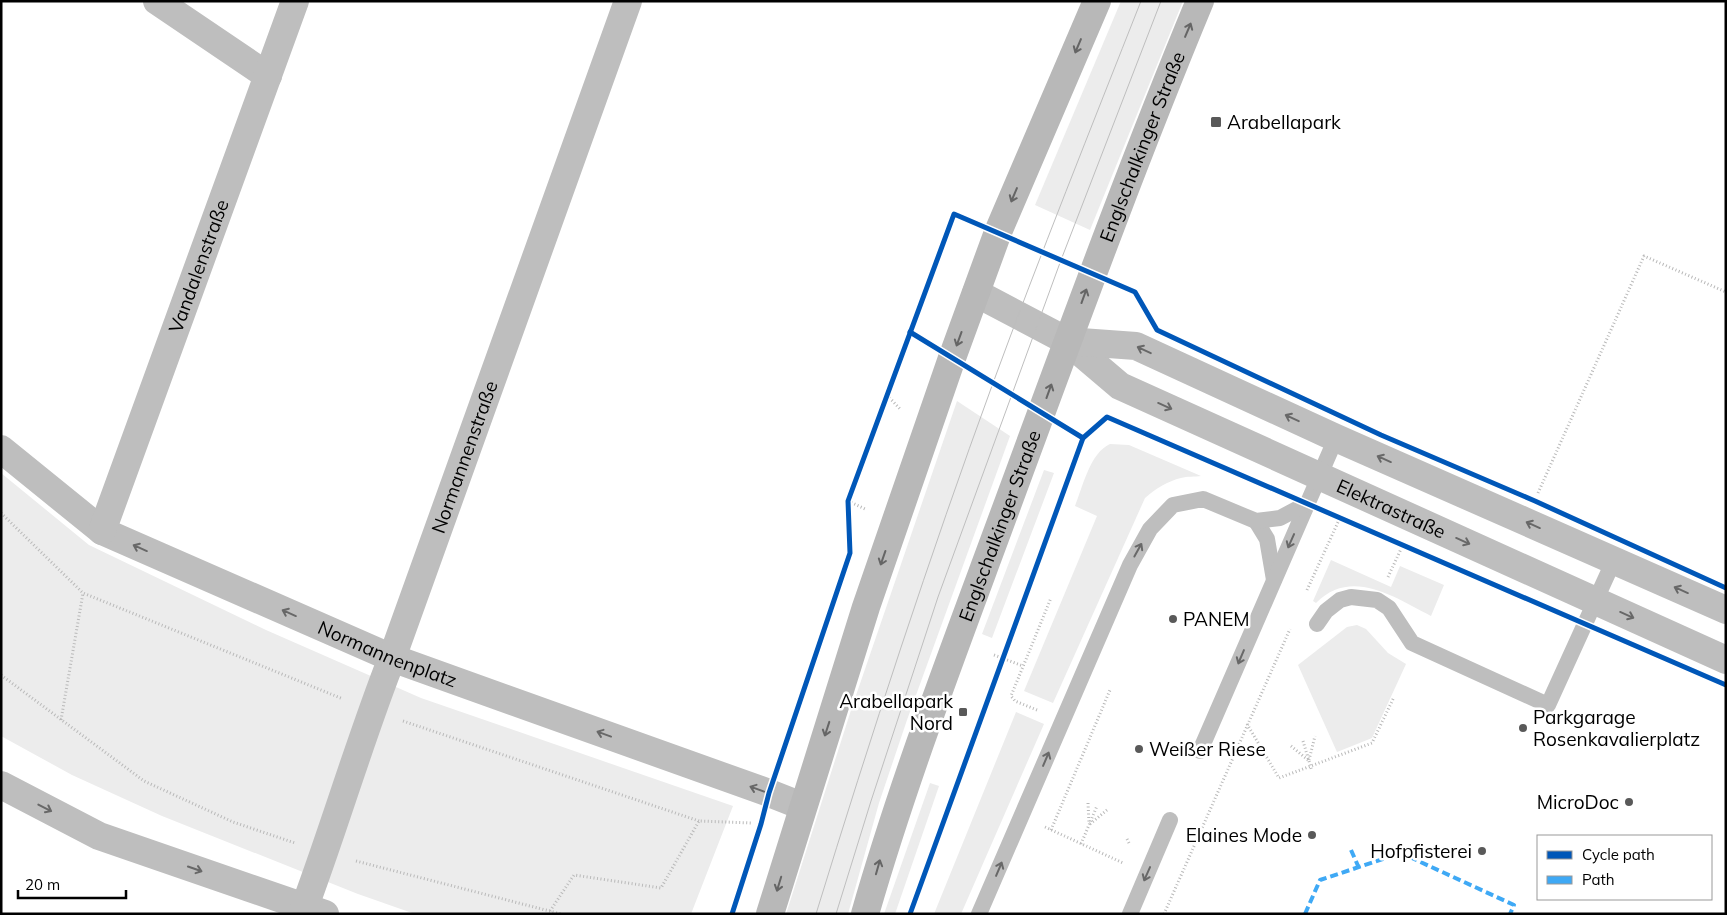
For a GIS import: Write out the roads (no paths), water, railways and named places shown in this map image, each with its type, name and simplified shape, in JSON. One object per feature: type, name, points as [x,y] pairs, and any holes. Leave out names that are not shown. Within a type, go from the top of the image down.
[{"type":"main road","points":[[770,914],[802,806],[898,512],[976,293],[998,232],[1097,1]]},
{"type":"main road","name":"Englschalkinger Straße","points":[[864,914],[881,857],[954,650],[1067,341],[1162,94],[1200,1]]},
{"type":"street","points":[[157,1],[268,76]]},
{"type":"street","name":"Vandalenstraße","points":[[102,531],[295,1]]},
{"type":"street","name":"Normannenstraße","points":[[311,912],[325,853],[371,710],[392,658],[628,1]]},
{"type":"street","name":"Elektrastraße","points":[[976,293],[1067,341],[1120,386],[1726,660]]},
{"type":"street","name":"Elektrastraße","points":[[1067,341],[1136,346],[1336,438],[1726,610]]},
{"type":"street","name":"Normannenplatz","points":[[1,449],[102,531],[392,658],[802,806]]},
{"type":"street","points":[[1,785],[99,836],[311,912]]},
{"type":"lane","points":[[1200,751],[1336,438]]},
{"type":"lane","points":[[979,914],[1130,564],[1150,529],[1173,505],[1203,499],[1256,521],[1280,518],[1308,503]]},
{"type":"lane","points":[[1256,521],[1267,539],[1274,580]]},
{"type":"lane","points":[[1318,624],[1326,611],[1340,600],[1358,598],[1377,600],[1389,608],[1412,643],[1548,705],[1614,560]]},
{"type":"lane","points":[[1130,914],[1170,820]]},
{"type":"tram line","points":[[816,914],[901,647],[969,449],[1029,287],[1141,1]]},
{"type":"tram line","points":[[836,914],[938,597],[1061,260],[1161,1]]},
{"type":"place","name":"Arabellapark","points":[[1216,122]]},
{"type":"place","name":"PANEM","points":[[1173,619]]},
{"type":"place","name":"Arabellapark Nord","points":[[963,712]]},
{"type":"place","name":"Parkgarage Rosenkavalierplatz","points":[[1523,728]]},
{"type":"place","name":"Weißer Riese","points":[[1139,749]]},
{"type":"place","name":"MicroDoc","points":[[1629,802]]},
{"type":"place","name":"Elaines Mode","points":[[1312,835]]},
{"type":"place","name":"Hofpfisterei","points":[[1482,851]]}]
